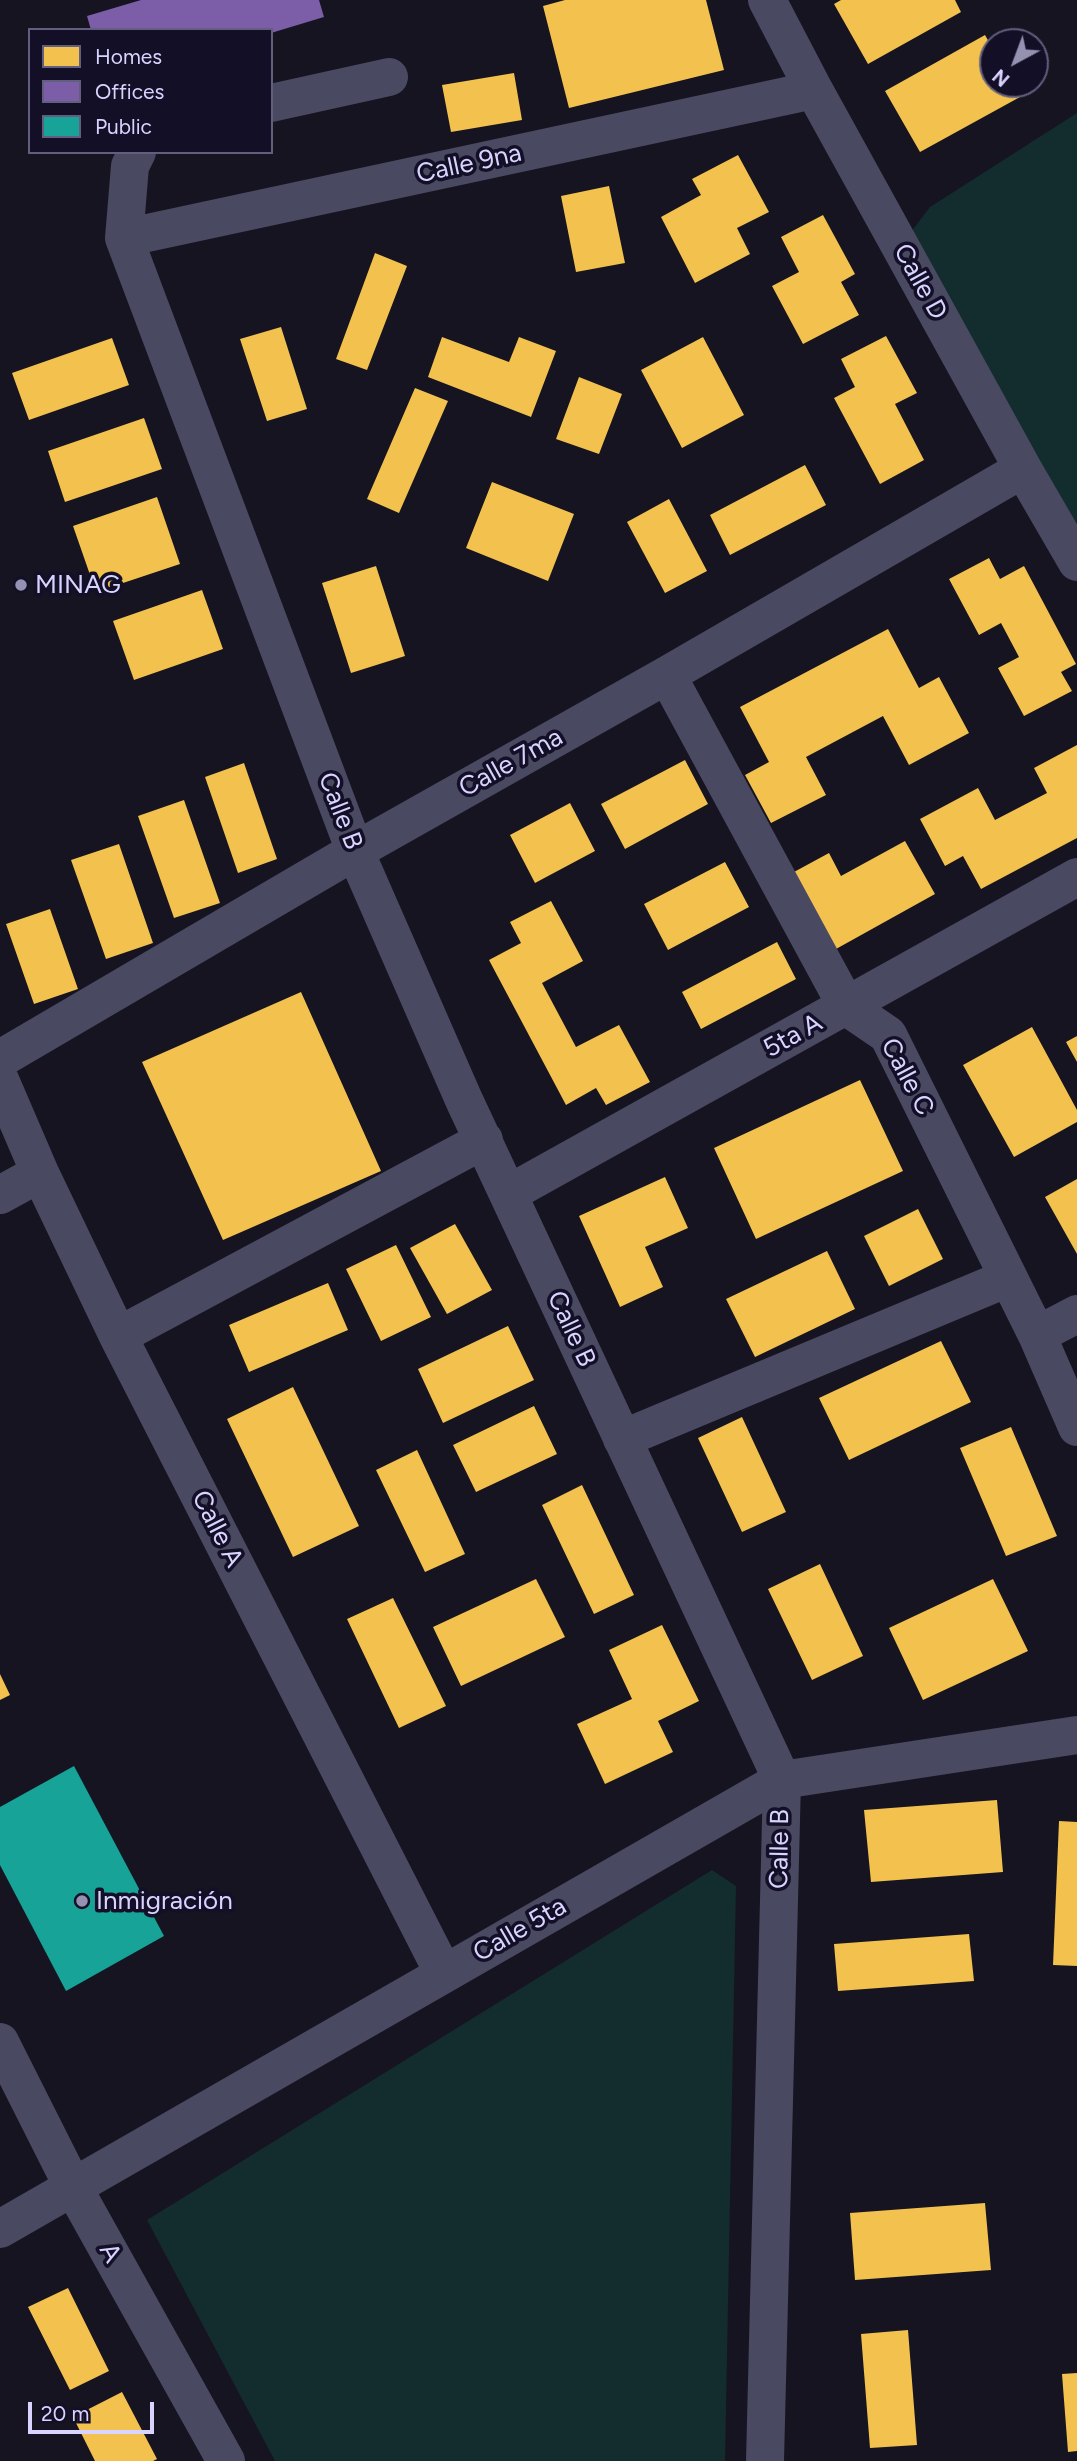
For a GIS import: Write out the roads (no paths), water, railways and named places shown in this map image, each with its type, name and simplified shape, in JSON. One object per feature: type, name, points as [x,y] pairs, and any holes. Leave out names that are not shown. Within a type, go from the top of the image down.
[{"type":"street","name":"Calle D","points":[[767,0],[1023,469],[1077,562]]},
{"type":"street","points":[[273,103],[390,77]]},
{"type":"street","name":"Calle 9na","points":[[124,238],[814,90]]},
{"type":"street","points":[[124,238],[130,166],[136,154]]},
{"type":"street","name":"Calle B","points":[[124,238],[355,851],[464,1100],[782,1780],[765,2461]]},
{"type":"street","name":"Calle 7ma","points":[[0,1059],[355,851],[667,675],[1023,469]]},
{"type":"street","name":"Calle C","points":[[667,675],[847,1007],[888,1035],[1037,1335],[1077,1427]]},
{"type":"street","name":"5ta A","points":[[508,1194],[1077,877]]},
{"type":"street","name":"Calle A","points":[[0,1080],[40,1173],[118,1336],[444,1974]]},
{"type":"street","points":[[118,1336],[484,1140]]},
{"type":"street","points":[[0,1195],[40,1173]]},
{"type":"street","points":[[622,1438],[1008,1278]]},
{"type":"street","points":[[1037,1335],[1077,1314]]},
{"type":"street","name":"Calle 5ta","points":[[0,2229],[782,1780],[1077,1735]]},
{"type":"street","name":"A","points":[[0,2042],[73,2186],[226,2461]]},
{"type":"place","name":"MINAG","points":[[21,585]]},
{"type":"place","name":"Inmigración","points":[[82,1901]]}]
